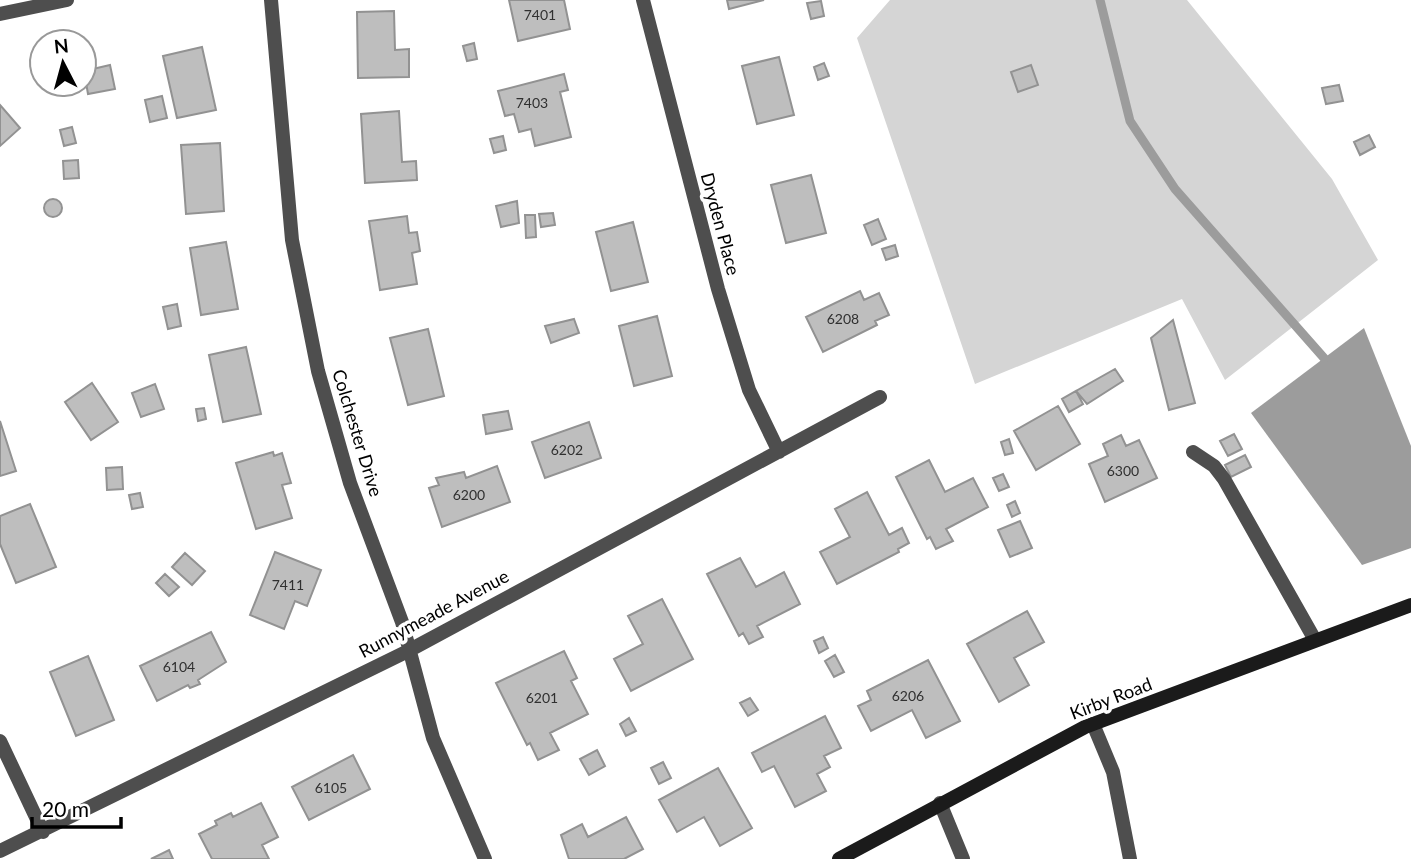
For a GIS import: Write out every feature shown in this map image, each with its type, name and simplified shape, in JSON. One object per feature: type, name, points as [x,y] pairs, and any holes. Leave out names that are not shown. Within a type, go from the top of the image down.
[{"type":"main road","name":"Kirby Road","points":[[839,859],[1093,724],[1249,668],[1315,640],[1411,605]]},
{"type":"street","points":[[5,9],[67,0]]},
{"type":"street","name":"Colchester Drive","points":[[271,0],[292,240],[305,317],[333,427],[402,622],[408,651],[444,768],[485,859]]},
{"type":"street","name":"Dryden Place","points":[[643,0],[718,289],[749,390],[779,452]]},
{"type":"street","name":"Runnymeade Avenue","points":[[0,851],[408,651],[880,397]]},
{"type":"street","points":[[1193,452],[1214,466],[1224,480],[1315,640]]},
{"type":"street","points":[[1093,724],[1113,772],[1130,859]]},
{"type":"street","points":[[0,741],[43,832]]},
{"type":"street","points":[[940,803],[963,859]]},
{"type":"shaded area","points":[[890,0],[1187,0],[1332,179],[1378,260],[1225,380],[1182,299],[975,384],[857,38]]},
{"type":"shaded area","points":[[1364,328],[1411,446],[1411,548],[1362,565],[1251,413]]},
{"type":"building","points":[[509,0],[564,0],[570,29],[518,41]]},
{"type":"building","points":[[727,0],[764,0],[729,9]]},
{"type":"building","points":[[821,1],[824,16],[811,19],[807,3]]},
{"type":"building","points":[[394,11],[395,50],[409,49],[409,77],[358,78],[357,12]]},
{"type":"building","points":[[474,43],[477,59],[467,61],[463,46]]},
{"type":"building","points":[[202,47],[216,110],[177,118],[163,56]]},
{"type":"building","points":[[779,57],[794,115],[757,124],[742,66]]},
{"type":"building","points":[[824,63],[829,76],[818,80],[814,67]]},
{"type":"building","points":[[110,65],[115,89],[98,92],[98,68]]},
{"type":"building","points":[[1031,65],[1038,85],[1018,92],[1011,72]]},
{"type":"building","points":[[564,74],[568,90],[560,92],[571,137],[535,146],[531,129],[519,132],[514,114],[505,116],[498,91]]},
{"type":"building","points":[[1339,85],[1343,101],[1326,104],[1322,88]]},
{"type":"building","points":[[162,96],[167,118],[150,122],[145,100]]},
{"type":"building","points":[[0,105],[20,128],[0,146]]},
{"type":"building","points":[[399,111],[402,162],[416,161],[417,180],[365,183],[361,114]]},
{"type":"building","points":[[72,127],[76,143],[64,146],[60,130]]},
{"type":"building","points":[[1369,135],[1375,147],[1360,155],[1354,142]]},
{"type":"building","points":[[503,136],[506,150],[494,153],[490,139]]},
{"type":"building","points":[[220,143],[224,211],[186,214],[181,145]]},
{"type":"building","points":[[78,160],[79,178],[64,179],[63,161]]},
{"type":"building","points":[[811,175],[826,233],[786,243],[771,185]]},
{"type":"building","points":[[53,199],[59,202],[62,208],[59,214],[53,217],[47,214],[44,208],[47,202]]},
{"type":"building","points":[[517,201],[519,223],[501,227],[496,206]]},
{"type":"building","points":[[553,213],[555,225],[541,227],[539,214]]},
{"type":"building","points":[[525,215],[535,215],[536,237],[526,238]]},
{"type":"building","points":[[407,216],[409,233],[417,232],[420,251],[412,253],[417,284],[380,290],[369,221]]},
{"type":"building","points":[[878,219],[886,239],[872,245],[864,225]]},
{"type":"building","points":[[633,222],[648,282],[611,291],[596,232]]},
{"type":"building","points":[[226,242],[238,309],[201,315],[190,248]]},
{"type":"building","points":[[895,245],[898,256],[886,260],[882,249]]},
{"type":"building","points":[[860,291],[864,300],[879,293],[889,315],[875,321],[877,325],[823,352],[806,317]]},
{"type":"building","points":[[177,304],[181,326],[168,329],[163,307]]},
{"type":"building","points":[[657,316],[672,376],[634,386],[619,326]]},
{"type":"building","points":[[574,319],[579,333],[551,343],[545,326]]},
{"type":"building","points":[[1173,320],[1195,403],[1169,410],[1151,338]]},
{"type":"building","points":[[428,329],[444,396],[408,405],[390,338]]},
{"type":"building","points":[[246,347],[261,414],[223,422],[209,355]]},
{"type":"building","points":[[1115,369],[1123,381],[1087,404],[1076,391]]},
{"type":"building","points":[[92,383],[118,422],[91,440],[65,402]]},
{"type":"building","points":[[155,384],[164,409],[141,417],[132,393]]},
{"type":"building","points":[[1076,391],[1083,404],[1069,412],[1062,399]]},
{"type":"building","points":[[1058,406],[1080,444],[1036,470],[1014,431]]},
{"type":"building","points":[[204,408],[206,419],[198,421],[196,409]]},
{"type":"building","points":[[508,411],[512,429],[486,434],[483,415]]},
{"type":"building","points":[[0,421],[16,471],[0,476]]},
{"type":"building","points":[[589,422],[601,458],[545,478],[532,442]]},
{"type":"building","points":[[1234,434],[1242,449],[1228,456],[1220,441]]},
{"type":"building","points":[[1121,435],[1126,446],[1139,440],[1157,478],[1105,502],[1089,464],[1108,456],[1103,444]]},
{"type":"building","points":[[1009,439],[1013,453],[1005,455],[1001,442]]},
{"type":"building","points":[[273,452],[274,456],[282,453],[291,483],[282,485],[292,518],[256,529],[236,463]]},
{"type":"building","points":[[1245,455],[1251,467],[1231,477],[1225,465]]},
{"type":"building","points":[[929,460],[945,492],[973,478],[988,507],[946,529],[953,541],[936,549],[930,537],[927,539],[896,477]]},
{"type":"building","points":[[497,466],[510,502],[442,527],[429,488],[439,485],[436,478],[464,472],[466,478]]},
{"type":"building","points":[[122,467],[123,489],[107,490],[106,468]]},
{"type":"building","points":[[1003,474],[1009,487],[999,491],[993,478]]},
{"type":"building","points":[[867,492],[889,535],[902,528],[909,543],[898,549],[899,552],[837,584],[820,552],[850,537],[835,509]]},
{"type":"building","points":[[140,493],[143,507],[132,509],[129,495]]},
{"type":"building","points":[[1015,501],[1020,513],[1012,517],[1007,505]]},
{"type":"building","points":[[30,504],[56,567],[16,583],[0,544],[0,516]]},
{"type":"building","points":[[1020,521],[1032,548],[1010,557],[998,530]]},
{"type":"building","points":[[275,552],[321,570],[307,606],[295,601],[284,629],[250,615]]},
{"type":"building","points":[[185,553],[205,571],[192,585],[172,567]]},
{"type":"building","points":[[740,558],[756,587],[784,572],[800,604],[757,626],[763,637],[749,644],[743,633],[739,636],[707,574]]},
{"type":"building","points":[[165,574],[179,587],[169,596],[156,583]]},
{"type":"building","points":[[662,599],[693,659],[631,691],[614,659],[643,644],[628,616]]},
{"type":"building","points":[[1027,611],[1044,642],[1014,658],[1029,685],[999,702],[967,644]]},
{"type":"building","points":[[211,632],[226,662],[198,680],[200,684],[190,688],[188,685],[157,701],[140,666]]},
{"type":"building","points":[[823,637],[828,648],[819,653],[814,641]]},
{"type":"building","points":[[564,651],[577,678],[571,681],[588,714],[550,733],[559,750],[538,760],[530,743],[527,745],[496,683]]},
{"type":"building","points":[[835,655],[844,672],[834,677],[825,661]]},
{"type":"building","points":[[88,656],[114,720],[76,736],[50,672]]},
{"type":"building","points":[[928,660],[960,721],[926,738],[912,710],[871,731],[858,706],[871,700],[867,691]]},
{"type":"building","points":[[750,698],[758,710],[748,716],[740,703]]},
{"type":"building","points":[[825,716],[841,748],[824,756],[830,767],[817,774],[826,791],[795,807],[774,766],[762,772],[752,753]]},
{"type":"building","points":[[629,718],[636,731],[626,736],[620,724]]},
{"type":"building","points":[[597,750],[605,766],[589,775],[580,759]]},
{"type":"building","points":[[353,755],[370,789],[309,820],[292,787]]},
{"type":"building","points":[[663,762],[671,778],[659,784],[651,768]]},
{"type":"building","points":[[718,768],[752,828],[720,846],[704,817],[677,832],[659,800]]},
{"type":"building","points":[[261,803],[278,837],[262,845],[269,859],[212,859],[199,834],[217,825],[215,821],[231,813],[233,817]]},
{"type":"building","points":[[626,817],[643,849],[624,859],[569,859],[561,835],[582,824],[588,837]]},
{"type":"building","points":[[169,850],[173,859],[151,859]]},
{"type":"waterway","points":[[1100,0],[1130,121],[1175,189],[1324,358]]}]
